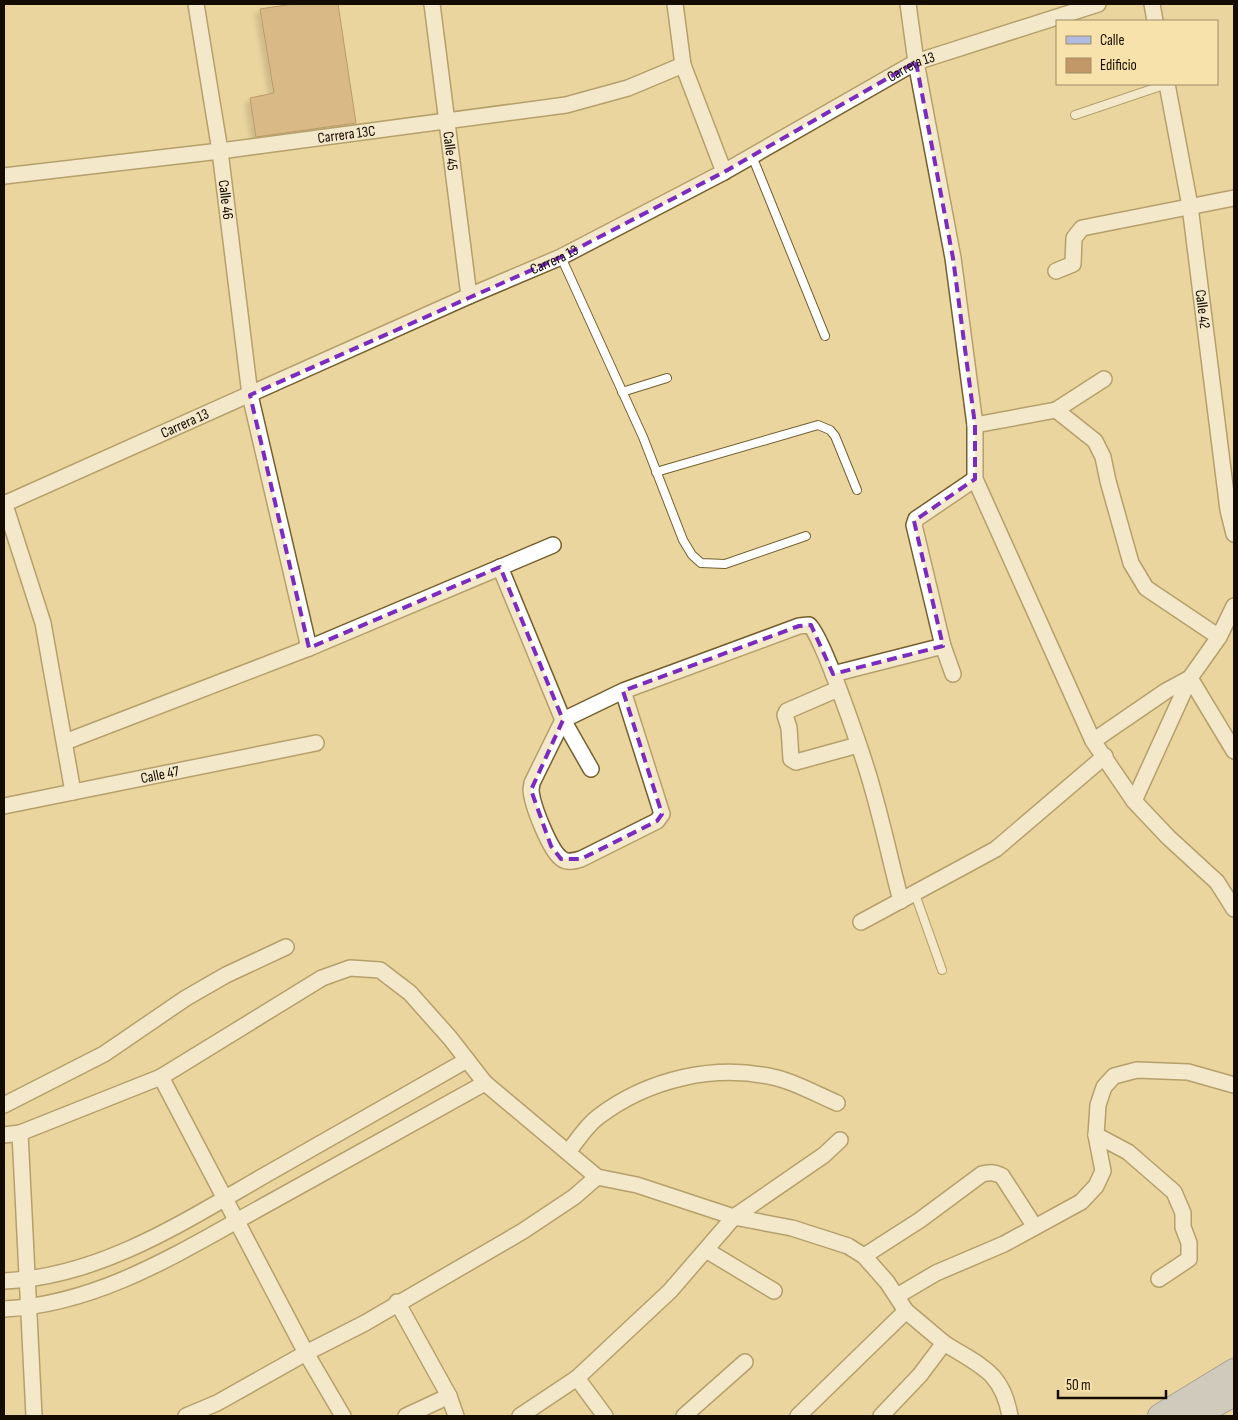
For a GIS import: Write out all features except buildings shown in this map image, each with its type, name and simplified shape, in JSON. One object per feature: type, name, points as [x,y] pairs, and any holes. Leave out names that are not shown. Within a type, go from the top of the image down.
[{"type":"main road","points":[[1160,1416],[1234,1371]]},
{"type":"main road","points":[[1194,1416],[1234,1394]]},
{"type":"street","name":"Calle 46","points":[[196,4],[220,152],[250,395],[309,648]]},
{"type":"street","name":"Calle 45","points":[[432,4],[445,120],[469,296]]},
{"type":"street","points":[[675,4],[683,65],[724,172]]},
{"type":"street","points":[[908,4],[916,62],[953,258],[975,425],[975,479],[1093,741],[1134,801],[1168,837],[1217,882],[1234,909]]},
{"type":"street","name":"Carrera 13","points":[[4,503],[561,257],[724,172],[916,62],[1098,4]]},
{"type":"street","points":[[1152,4],[1155,20]]},
{"type":"street","name":"Carrera 13C","points":[[4,176],[220,152],[566,105],[628,88],[683,65]]},
{"type":"street","name":"Calle 42","points":[[1167,85],[1190,206],[1234,534]]},
{"type":"street","points":[[1056,271],[1073,264],[1074,238],[1082,228],[1234,198]]},
{"type":"street","points":[[975,425],[1056,410],[1104,379]]},
{"type":"street","points":[[1056,410],[1095,441],[1103,457],[1108,482],[1131,563],[1146,588],[1218,637]]},
{"type":"street","points":[[953,674],[943,646],[914,525],[916,519],[975,479]]},
{"type":"street","points":[[4,503],[43,623],[74,792]]},
{"type":"street","points":[[65,742],[309,648],[553,545]]},
{"type":"street","points":[[500,567],[563,720],[590,769]]},
{"type":"street","points":[[1134,801],[1190,678],[1218,637],[1234,606]]},
{"type":"street","points":[[623,691],[662,814],[654,823],[581,859],[569,862],[561,859],[551,846],[531,790],[532,783],[563,720],[623,691],[702,660],[809,625],[815,631],[833,674],[872,785],[901,901]]},
{"type":"street","points":[[833,674],[943,646]]},
{"type":"street","points":[[1093,741],[1166,691],[1190,678]]},
{"type":"street","points":[[1190,678],[1234,751]]},
{"type":"street","points":[[838,689],[787,711],[785,715],[789,728],[791,758],[796,762],[858,745]]},
{"type":"street","name":"Calle 47","points":[[4,806],[316,743]]},
{"type":"street","points":[[862,922],[996,849],[1105,756]]},
{"type":"street","points":[[4,1105],[104,1054],[186,998],[226,975],[286,947]]},
{"type":"street","points":[[4,1135],[20,1133],[161,1078],[322,978],[350,968],[380,970],[410,993],[485,1083],[597,1177],[637,1185],[734,1216],[792,1228],[848,1246],[864,1256],[897,1296],[906,1311],[944,1343],[994,1374],[1007,1396],[1010,1416]]},
{"type":"street","points":[[4,1281],[27,1280],[93,1265],[161,1235],[467,1060]]},
{"type":"street","points":[[897,1296],[936,1273],[976,1257],[1082,1202],[1096,1186],[1103,1171],[1096,1135],[1098,1105],[1104,1087],[1114,1076],[1137,1070],[1188,1072],[1234,1085]]},
{"type":"street","points":[[568,1152],[596,1118],[630,1096],[669,1081],[708,1073],[740,1073],[778,1078],[837,1103]]},
{"type":"street","points":[[161,1078],[306,1353],[343,1416]]},
{"type":"street","points":[[4,1309],[28,1308],[101,1289],[172,1258],[485,1083]]},
{"type":"street","points":[[20,1133],[34,1416]]},
{"type":"street","points":[[1096,1135],[1128,1152],[1174,1192],[1180,1203],[1183,1227],[1189,1243],[1189,1258],[1158,1280]]},
{"type":"street","points":[[520,1416],[577,1378],[670,1291],[734,1216],[824,1155],[840,1140]]},
{"type":"street","points":[[864,1256],[920,1220],[982,1174],[988,1172],[995,1172],[1002,1176],[1035,1227]]},
{"type":"street","points":[[186,1416],[217,1403],[306,1353],[365,1323],[397,1302],[523,1231],[574,1198],[597,1177]]},
{"type":"street","points":[[706,1250],[774,1291]]},
{"type":"street","points":[[397,1302],[449,1396],[456,1416]]},
{"type":"street","points":[[798,1416],[906,1311]]},
{"type":"street","points":[[881,1416],[920,1375],[944,1343]]},
{"type":"street","points":[[684,1416],[745,1362]]},
{"type":"street","points":[[577,1378],[605,1416]]},
{"type":"street","points":[[406,1416],[449,1396]]},
{"type":"lane","points":[[1075,115],[1164,85]]},
{"type":"lane","points":[[752,156],[825,336]]},
{"type":"lane","points":[[561,257],[622,392],[683,540],[692,555],[701,563],[725,564],[806,536]]},
{"type":"lane","points":[[622,392],[668,378]]},
{"type":"lane","points":[[656,472],[818,425],[830,430],[835,436],[857,490]]},
{"type":"lane","points":[[915,894],[942,970]]},
{"type":"highlighted area","points":[[916,62],[953,258],[975,425],[975,479],[914,521],[943,646],[833,674],[811,625],[799,626],[623,691],[662,814],[657,821],[581,859],[561,859],[551,846],[531,790],[563,720],[500,567],[309,648],[250,395],[561,257],[724,172]]}]
